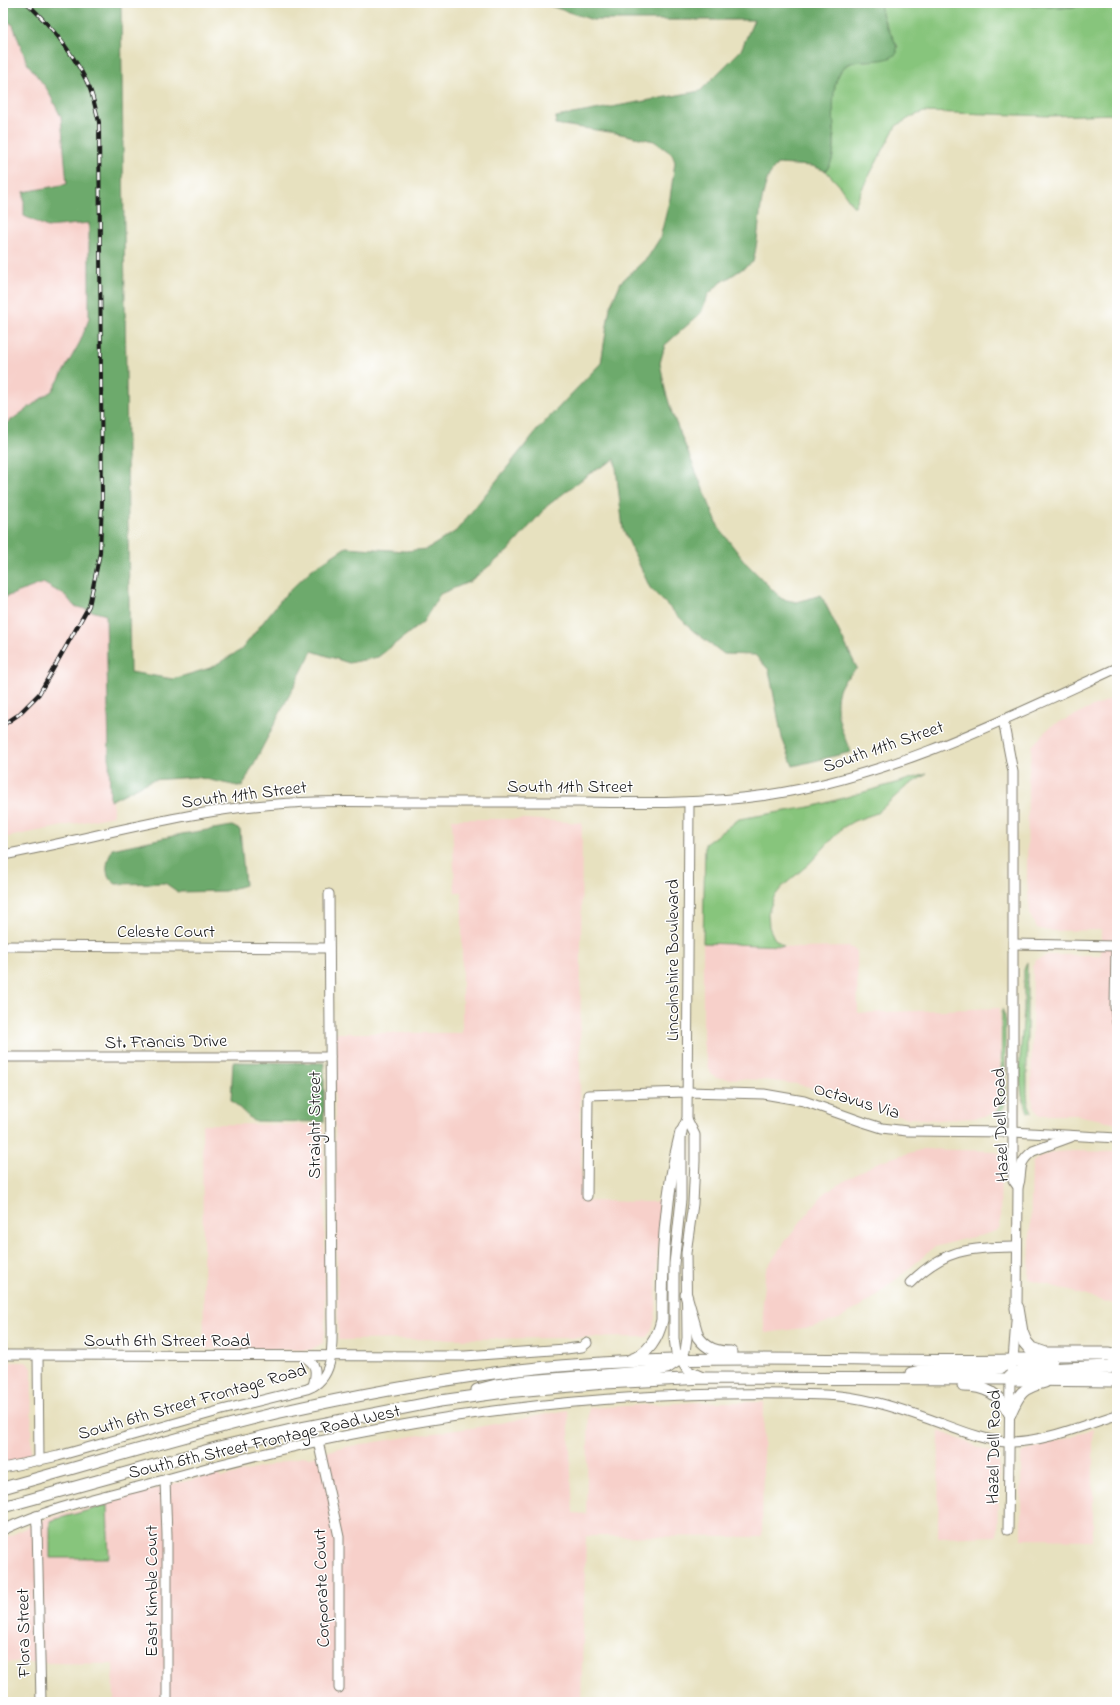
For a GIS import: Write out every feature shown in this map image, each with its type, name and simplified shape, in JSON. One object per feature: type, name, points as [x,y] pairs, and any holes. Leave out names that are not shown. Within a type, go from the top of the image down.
[{"type":"highway","points":[[1017,1308],[1021,1332],[1025,1342],[1031,1349],[1046,1354],[1109,1354],[1117,1357]]},
{"type":"highway","points":[[1014,1360],[1117,1362]]},
{"type":"highway","points":[[1010,1379],[1018,1372],[1022,1371],[1109,1367],[1117,1362]]},
{"type":"highway","points":[[1010,1379],[1117,1380]]},
{"type":"main road","points":[[618,1363],[641,1355],[652,1345],[660,1329],[662,1320],[664,1243],[673,1162],[681,1132]]},
{"type":"main road","points":[[686,1295],[698,1337],[710,1349],[718,1352],[845,1353],[875,1359]]},
{"type":"main road","points":[[446,1400],[496,1385],[572,1377],[654,1371],[668,1368],[680,1359]]},
{"type":"main road","points":[[3,1488],[204,1432],[320,1404],[410,1386],[496,1373],[680,1359],[1014,1360]]},
{"type":"main road","points":[[889,1378],[920,1371],[991,1369],[1003,1366],[1014,1360]]},
{"type":"main road","points":[[3,1507],[223,1446],[320,1424],[446,1400],[557,1386],[704,1378],[1010,1379]]},
{"type":"main road","points":[[889,1378],[920,1385],[969,1386],[983,1388],[995,1394],[1010,1414]]},
{"type":"main road","points":[[1010,1414],[1018,1396],[1023,1390],[1034,1385],[1053,1380]]},
{"type":"street","name":"South 11th Street","points":[[3,854],[182,817],[262,805],[329,802],[689,802],[768,795],[853,776],[914,756],[1003,720],[1117,668]]},
{"type":"street","name":"Hazel Dell Road","points":[[1003,720],[1014,772],[1013,1180],[1018,1187],[1017,1308],[1014,1360],[1010,1379],[1008,1530]]},
{"type":"street","name":"Lincolnshire Boulevard","points":[[689,802],[687,1119],[681,1132],[681,1200],[674,1264],[674,1338],[676,1353],[687,1370],[704,1378]]},
{"type":"street","name":"Straight Street","points":[[329,894],[332,1300],[331,1356]]},
{"type":"street","points":[[1014,944],[1116,946],[1115,1007],[1117,1023]]},
{"type":"street","name":"Celeste Court","points":[[3,946],[329,948]]},
{"type":"street","name":"St. Francis Drive","points":[[3,1057],[330,1057]]},
{"type":"street","name":"Octavus Via","points":[[587,1196],[588,1095],[687,1092],[764,1094],[789,1097],[819,1105],[882,1128],[907,1131],[1013,1132],[1117,1138]]},
{"type":"street","name":"Lincolnshire Boulevard","points":[[680,1359],[686,1351],[687,1338],[686,1253],[693,1204],[695,1161],[695,1135],[687,1119]]},
{"type":"street","points":[[1018,1187],[1020,1182],[1021,1164],[1029,1154],[1072,1136]]},
{"type":"street","points":[[910,1283],[927,1267],[940,1258],[977,1248],[1017,1247]]},
{"type":"street","points":[[331,1356],[495,1355],[582,1347],[587,1343]]},
{"type":"street","name":"South 6th Street Road","points":[[3,1355],[331,1356]]},
{"type":"street","points":[[38,1355],[39,1460]]},
{"type":"street","points":[[303,1356],[311,1361],[316,1370],[313,1386]]},
{"type":"street","name":"South 6th Street Frontage Road","points":[[3,1468],[39,1460],[313,1386],[327,1373],[331,1356]]},
{"type":"street","name":"South 6th Street Frontage Road West","points":[[3,1530],[36,1516],[83,1502],[197,1471],[318,1441],[427,1420],[545,1404],[669,1395],[828,1395],[867,1400],[889,1405],[982,1437],[1010,1442],[1046,1437],[1117,1415]]},
{"type":"street","name":"Corporate Court","points":[[318,1441],[339,1537],[339,1688]]},
{"type":"street","name":"East Kimble Court","points":[[165,1480],[168,1702]]},
{"type":"street","name":"Flora Street","points":[[36,1516],[38,1540],[41,1702]]},
{"type":"shaded area","points":[[3,3],[111,3],[113,816],[3,838]]},
{"type":"shaded area","points":[[1117,696],[1117,1123],[1076,1115],[1040,1115],[1036,1111],[1031,1095],[1033,966],[1036,960],[1050,955],[1101,955],[1101,930],[1049,931],[1037,928],[1030,915],[1027,879],[1028,780],[1032,746],[1051,726]]},
{"type":"shaded area","points":[[452,819],[526,819],[582,823],[580,1083],[582,1201],[654,1202],[663,1197],[657,1257],[656,1312],[653,1326],[648,1337],[338,1340],[334,1033],[462,1033],[462,892],[455,892]]},
{"type":"shaded area","points":[[703,943],[800,948],[850,947],[857,951],[858,1013],[1000,1008],[1000,1103],[998,1109],[992,1114],[976,1118],[937,1120],[909,1118],[868,1109],[827,1092],[797,1084],[763,1080],[716,1078],[712,1075],[708,1068],[703,1042]]},
{"type":"shaded area","points":[[202,1124],[324,1125],[325,1332],[323,1343],[310,1350],[204,1349]]},
{"type":"shaded area","points":[[924,1149],[994,1151],[1001,1155],[1000,1227],[995,1231],[983,1235],[935,1247],[871,1300],[841,1318],[812,1327],[765,1333],[762,1301],[766,1269],[789,1236],[825,1192],[880,1161]]},
{"type":"shaded area","points":[[1056,1152],[1117,1152],[1117,1305],[1029,1279],[1032,1163],[1041,1156]]},
{"type":"shaded area","points":[[3,1362],[26,1362],[32,1368],[31,1454],[12,1462],[3,1463]]},
{"type":"shaded area","points":[[699,1402],[764,1402],[762,1537],[586,1536],[581,1702],[114,1702],[113,1664],[3,1662],[3,1539],[46,1519],[173,1484],[217,1474],[221,1478],[305,1456],[308,1458],[339,1448],[478,1427],[568,1410],[573,1513],[586,1514],[589,1408]]},
{"type":"shaded area","points":[[1093,1429],[1093,1540],[1021,1539],[1021,1453]]},
{"type":"shaded area","points":[[939,1431],[999,1455],[997,1536],[938,1538]]},
{"type":"green space","points":[[3,3],[121,3],[130,672],[173,679],[210,668],[241,650],[283,597],[312,569],[346,547],[405,551],[427,549],[456,531],[538,429],[601,363],[610,307],[621,282],[648,257],[660,238],[670,198],[675,162],[672,154],[654,141],[616,133],[555,124],[556,117],[700,91],[741,50],[754,20],[593,20],[547,5],[474,3],[880,3],[886,26],[895,42],[897,53],[892,57],[885,59],[850,63],[845,66],[839,75],[835,85],[833,111],[834,149],[832,160],[826,171],[812,166],[777,164],[768,178],[764,190],[753,262],[719,284],[708,295],[701,313],[665,345],[660,363],[665,389],[672,413],[719,528],[745,562],[782,599],[797,602],[821,595],[857,668],[843,682],[837,700],[837,709],[841,727],[851,752],[793,766],[782,738],[769,670],[755,655],[724,654],[692,630],[650,588],[623,529],[615,459],[589,474],[547,506],[508,551],[469,582],[440,594],[423,622],[378,657],[349,663],[312,651],[242,787],[196,777],[152,780],[110,801],[106,615],[74,606],[66,596],[43,583],[3,598],[3,426],[53,390],[80,342],[89,319],[89,223],[47,227],[24,216],[24,192],[67,184],[61,117],[47,89],[27,63],[13,25],[3,18]]},
{"type":"green space","points":[[880,3],[1007,3],[1060,8],[1117,3],[1117,114],[1049,116],[924,112],[913,116],[896,126],[862,189],[855,206],[853,206],[838,184],[826,171],[832,161],[834,149],[834,87],[838,76],[847,64],[882,58],[898,47],[884,20]]},
{"type":"green space","points":[[1007,3],[1111,3],[1060,8]]},
{"type":"green space","points":[[927,774],[907,786],[877,813],[854,821],[842,828],[810,863],[782,887],[774,897],[768,913],[769,927],[774,938],[784,946],[703,943],[705,844],[739,819],[815,806]]},
{"type":"green space","points":[[232,826],[240,830],[245,885],[225,891],[178,892],[165,883],[116,884],[109,877],[107,872],[107,863],[112,849],[182,834]]},
{"type":"green space","points":[[1027,962],[1027,1094],[1028,1103],[1032,1112],[1028,1112],[1022,1096],[1019,1070],[1024,1011],[1024,970]]},
{"type":"green space","points":[[1002,1009],[1005,1016],[1005,1100],[1004,1107],[1000,1113],[997,1112],[1000,1108],[1001,1100]]},
{"type":"green space","points":[[233,1062],[324,1063],[324,1122],[253,1121],[231,1100]]},
{"type":"green space","points":[[107,1505],[109,1558],[50,1558],[50,1521]]},
{"type":"railway","points":[[3,725],[18,715],[39,694],[89,606],[100,553],[102,502],[99,122],[90,89],[78,65],[55,32],[27,3]]}]
